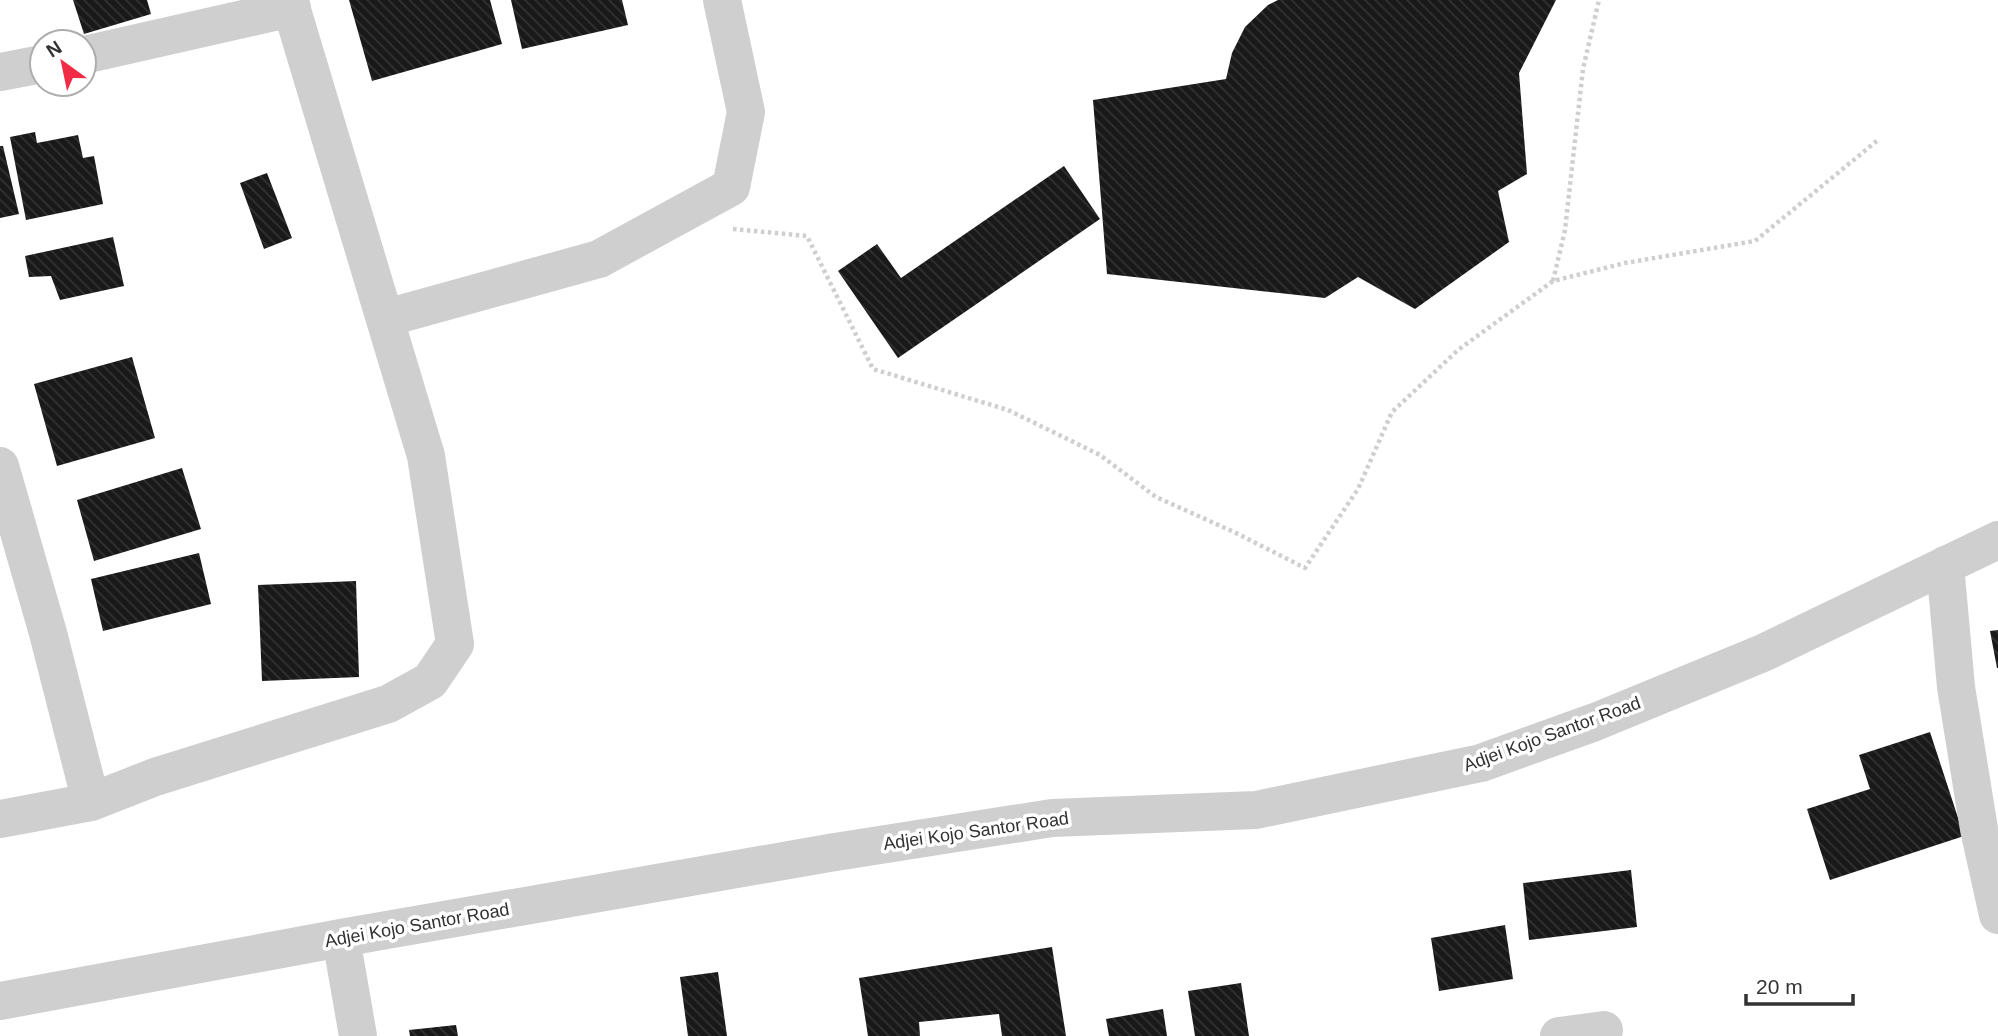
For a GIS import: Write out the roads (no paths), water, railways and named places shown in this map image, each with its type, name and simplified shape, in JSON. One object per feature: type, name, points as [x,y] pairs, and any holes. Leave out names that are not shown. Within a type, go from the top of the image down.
[{"type":"street","points":[[386,318],[599,259],[731,187],[746,112],[722,0]]},
{"type":"street","points":[[0,819],[91,802],[155,777],[388,704],[430,681],[455,644],[426,456],[291,4],[98,52]]},
{"type":"street","points":[[0,72],[28,67]]},
{"type":"street","points":[[0,466],[48,633],[91,802]]},
{"type":"street","name":"Adjei Kojo Santor Road","points":[[0,1001],[341,938],[815,856],[1052,818],[1256,810],[1481,763],[1595,722],[1763,653],[1998,540]]},
{"type":"street","points":[[1945,565],[1956,687],[1979,829],[1998,915]]},
{"type":"street","points":[[341,938],[358,1036]]},
{"type":"street","points":[[1559,1036],[1604,1030]]}]
